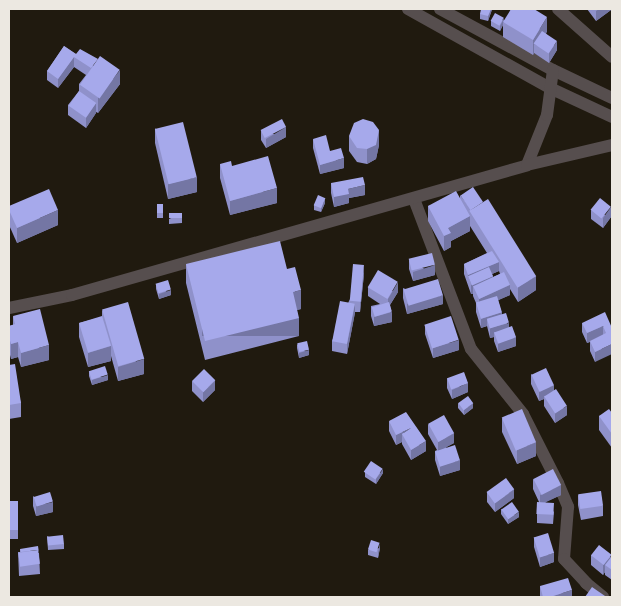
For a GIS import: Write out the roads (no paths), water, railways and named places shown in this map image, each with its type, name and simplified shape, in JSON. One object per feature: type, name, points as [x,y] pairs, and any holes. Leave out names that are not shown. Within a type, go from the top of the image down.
[{"type":"street","points":[[408,9],[552,89],[612,117]]},
{"type":"street","points":[[440,9],[553,70],[612,98]]},
{"type":"street","points":[[558,9],[611,54]]},
{"type":"street","points":[[528,165],[547,115],[552,89],[553,70]]},
{"type":"street","points":[[9,308],[72,295],[528,165],[612,145]]},
{"type":"street","points":[[414,198],[472,349],[523,414],[558,483],[568,508],[564,559],[586,583],[603,597]]}]
